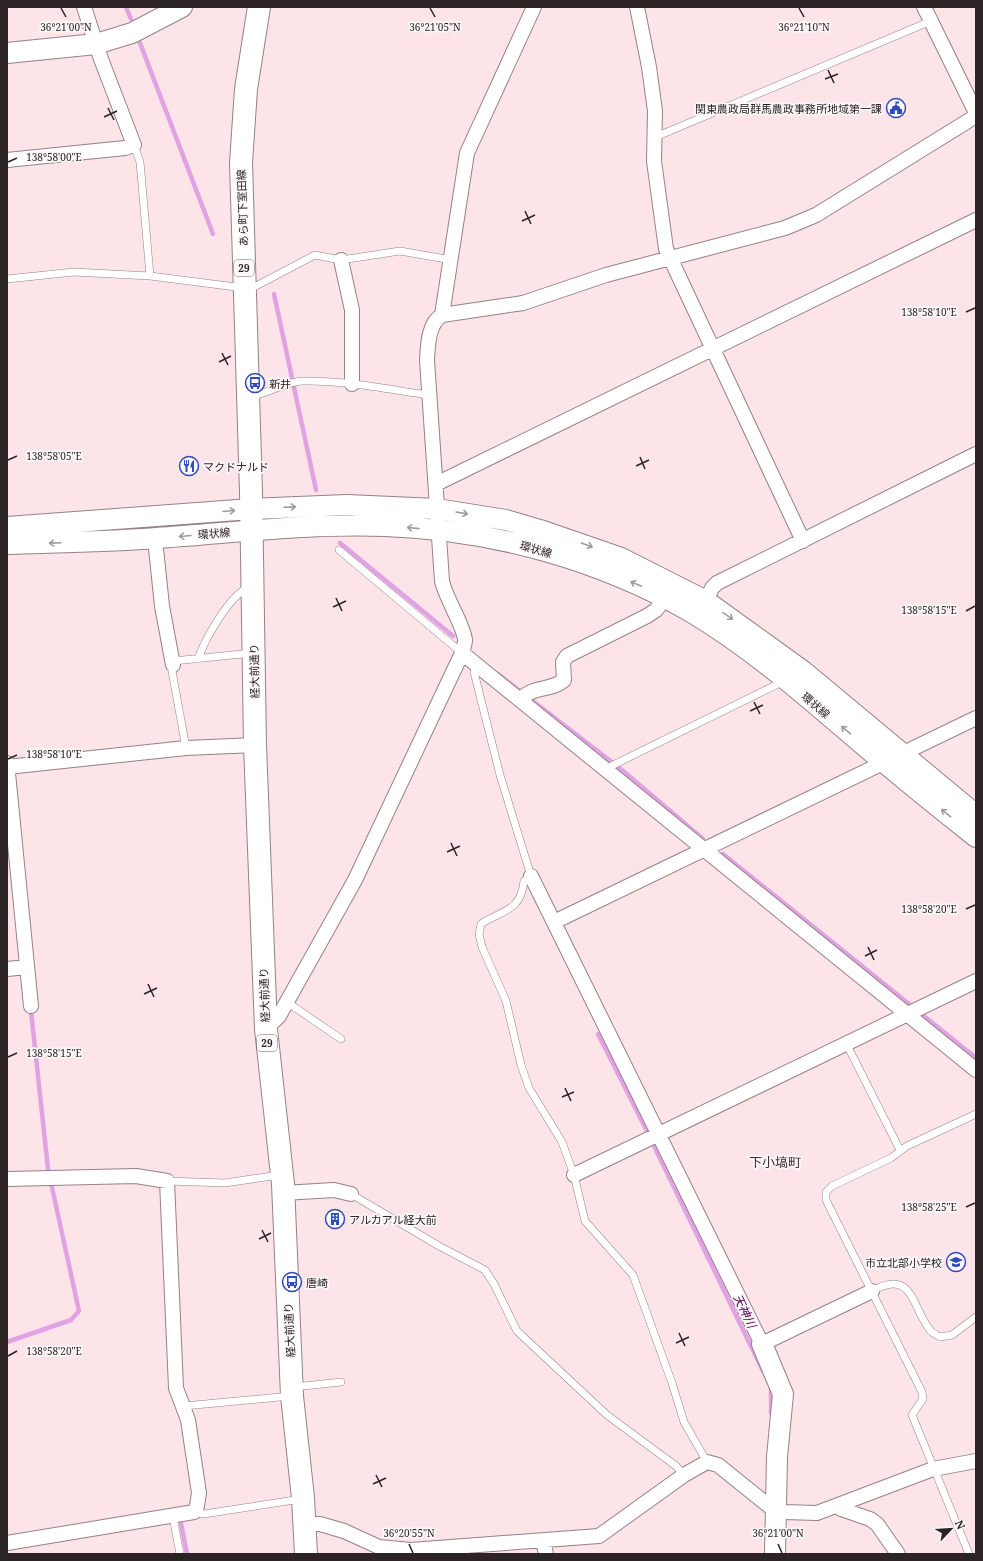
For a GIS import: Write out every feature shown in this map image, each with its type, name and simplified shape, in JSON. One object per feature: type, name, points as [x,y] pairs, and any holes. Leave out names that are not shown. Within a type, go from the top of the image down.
[{"type":"main road","name":"あら町下室田線","points":[[251,520],[241,163],[246,89],[259,7]]},
{"type":"main road","name":"経大前通り","points":[[251,520],[255,745],[266,1029],[282,1184],[292,1391],[303,1498],[306,1554]]},
{"type":"street","points":[[7,160],[125,148],[134,145],[96,44],[84,7]]},
{"type":"street","points":[[7,53],[96,44],[132,33],[182,7]]},
{"type":"street","points":[[442,315],[452,260],[467,153],[534,7]]},
{"type":"street","points":[[636,7],[650,74],[655,111],[654,161],[666,249],[803,541]]},
{"type":"street","points":[[266,1029],[275,1022],[287,1002],[355,880],[462,653],[465,641],[463,631],[445,594],[442,581],[436,484],[428,395],[427,360],[429,338],[434,322],[442,315],[523,303],[606,275],[785,228],[816,215],[976,115],[924,7]]},
{"type":"street","points":[[436,484],[976,220]]},
{"type":"street","points":[[341,260],[352,310],[352,384]]},
{"type":"street","points":[[706,601],[712,588],[717,583],[976,454]]},
{"type":"street","name":"環状線","points":[[7,544],[155,538],[251,520],[347,505],[437,508],[506,520],[581,543],[621,558],[706,601],[803,671],[976,816]]},
{"type":"street","name":"環状線","points":[[7,527],[251,520],[438,530],[502,540],[534,548],[608,573],[665,598],[732,638],[786,680],[976,837]]},
{"type":"street","points":[[155,538],[162,606],[173,663]]},
{"type":"street","points":[[521,699],[528,692],[560,684],[564,680],[563,662],[567,656],[647,616],[656,610],[665,598]]},
{"type":"street","points":[[462,653],[521,699],[976,1070]]},
{"type":"street","points":[[554,922],[976,718]]},
{"type":"street","points":[[7,767],[186,748],[255,745]]},
{"type":"street","points":[[7,763],[11,846],[31,1006]]},
{"type":"street","points":[[531,876],[762,1344],[783,1394],[777,1457],[775,1554]]},
{"type":"street","points":[[7,969],[27,967]]},
{"type":"street","points":[[574,1175],[976,981]]},
{"type":"street","points":[[7,1179],[136,1176],[167,1181],[176,1388],[188,1420],[198,1493],[197,1506],[194,1512],[173,1517],[7,1543]]},
{"type":"street","points":[[282,1184],[334,1190],[351,1194]]},
{"type":"street","points":[[762,1344],[872,1291]]},
{"type":"street","points":[[304,1524],[320,1524],[344,1531],[379,1547],[394,1550],[545,1548],[599,1536],[684,1475],[707,1462],[718,1464],[769,1506],[784,1512],[817,1513],[934,1469],[976,1461]]},
{"type":"street","points":[[839,1505],[841,1509],[870,1519],[877,1524],[898,1554]]},
{"type":"lane","points":[[654,138],[931,21]]},
{"type":"lane","points":[[134,145],[140,162],[150,276]]},
{"type":"lane","points":[[7,279],[74,272],[150,276],[244,288],[256,286],[315,255],[341,260],[400,251],[452,260]]},
{"type":"lane","points":[[248,396],[259,395],[300,381],[352,384],[428,395]]},
{"type":"lane","points":[[339,550],[462,653]]},
{"type":"lane","points":[[198,659],[202,648],[231,602],[242,590],[252,586]]},
{"type":"lane","points":[[186,748],[172,671],[173,663],[254,653]]},
{"type":"lane","points":[[477,665],[474,672],[500,775],[523,856],[531,876],[524,881],[521,898],[515,906],[481,924],[479,934],[487,961],[506,1001],[521,1065],[529,1088],[562,1142],[574,1175],[585,1221],[632,1275],[672,1383],[684,1422],[707,1462]]},
{"type":"lane","points":[[605,769],[786,680]]},
{"type":"lane","points":[[287,1002],[342,1039]]},
{"type":"lane","points":[[846,1043],[900,1150]]},
{"type":"lane","points":[[969,1554],[912,1415],[923,1399],[922,1392],[826,1200],[826,1192],[832,1186],[891,1158],[900,1150],[976,1114]]},
{"type":"lane","points":[[167,1181],[282,1184]]},
{"type":"lane","points":[[351,1194],[439,1246],[485,1270],[494,1284],[517,1331],[607,1415],[676,1466],[684,1475]]},
{"type":"lane","points":[[872,1291],[885,1284],[898,1283],[906,1288],[930,1330],[940,1337],[952,1335],[976,1317]]},
{"type":"lane","points":[[184,1406],[292,1391],[341,1382]]},
{"type":"lane","points":[[194,1512],[204,1514],[303,1498]]},
{"type":"lane","points":[[173,1517],[180,1554]]},
{"type":"waterway","points":[[126,7],[131,19]]},
{"type":"waterway","points":[[140,43],[213,234]]},
{"type":"waterway","points":[[274,294],[316,490]]},
{"type":"waterway","points":[[340,543],[453,636]]},
{"type":"waterway","points":[[498,674],[622,770],[703,839]]},
{"type":"waterway","points":[[723,854],[976,1058]]},
{"type":"waterway","points":[[7,1342],[71,1320],[79,1311],[48,1169],[31,1011]]},
{"type":"waterway","name":"天神川","points":[[598,1034],[647,1131]]},
{"type":"waterway","name":"天神川","points":[[654,1146],[763,1371]]},
{"type":"waterway","name":"天神川","points":[[771,1389],[771,1413]]},
{"type":"waterway","points":[[181,1523],[187,1554]]},
{"type":"place","name":"関東農政局群馬農政事務所地域第一課","points":[[896,108]]},
{"type":"place","name":"新井","points":[[255,383]]},
{"type":"place","name":"マクドナルド","points":[[189,466]]},
{"type":"place","name":"アルカアル経大前","points":[[335,1219]]},
{"type":"place","name":"市立北部小学校","points":[[956,1262]]},
{"type":"place","name":"唐崎","points":[[292,1282]]},
{"type":"district","name":"下小塙町","points":[[775,1162]]}]
